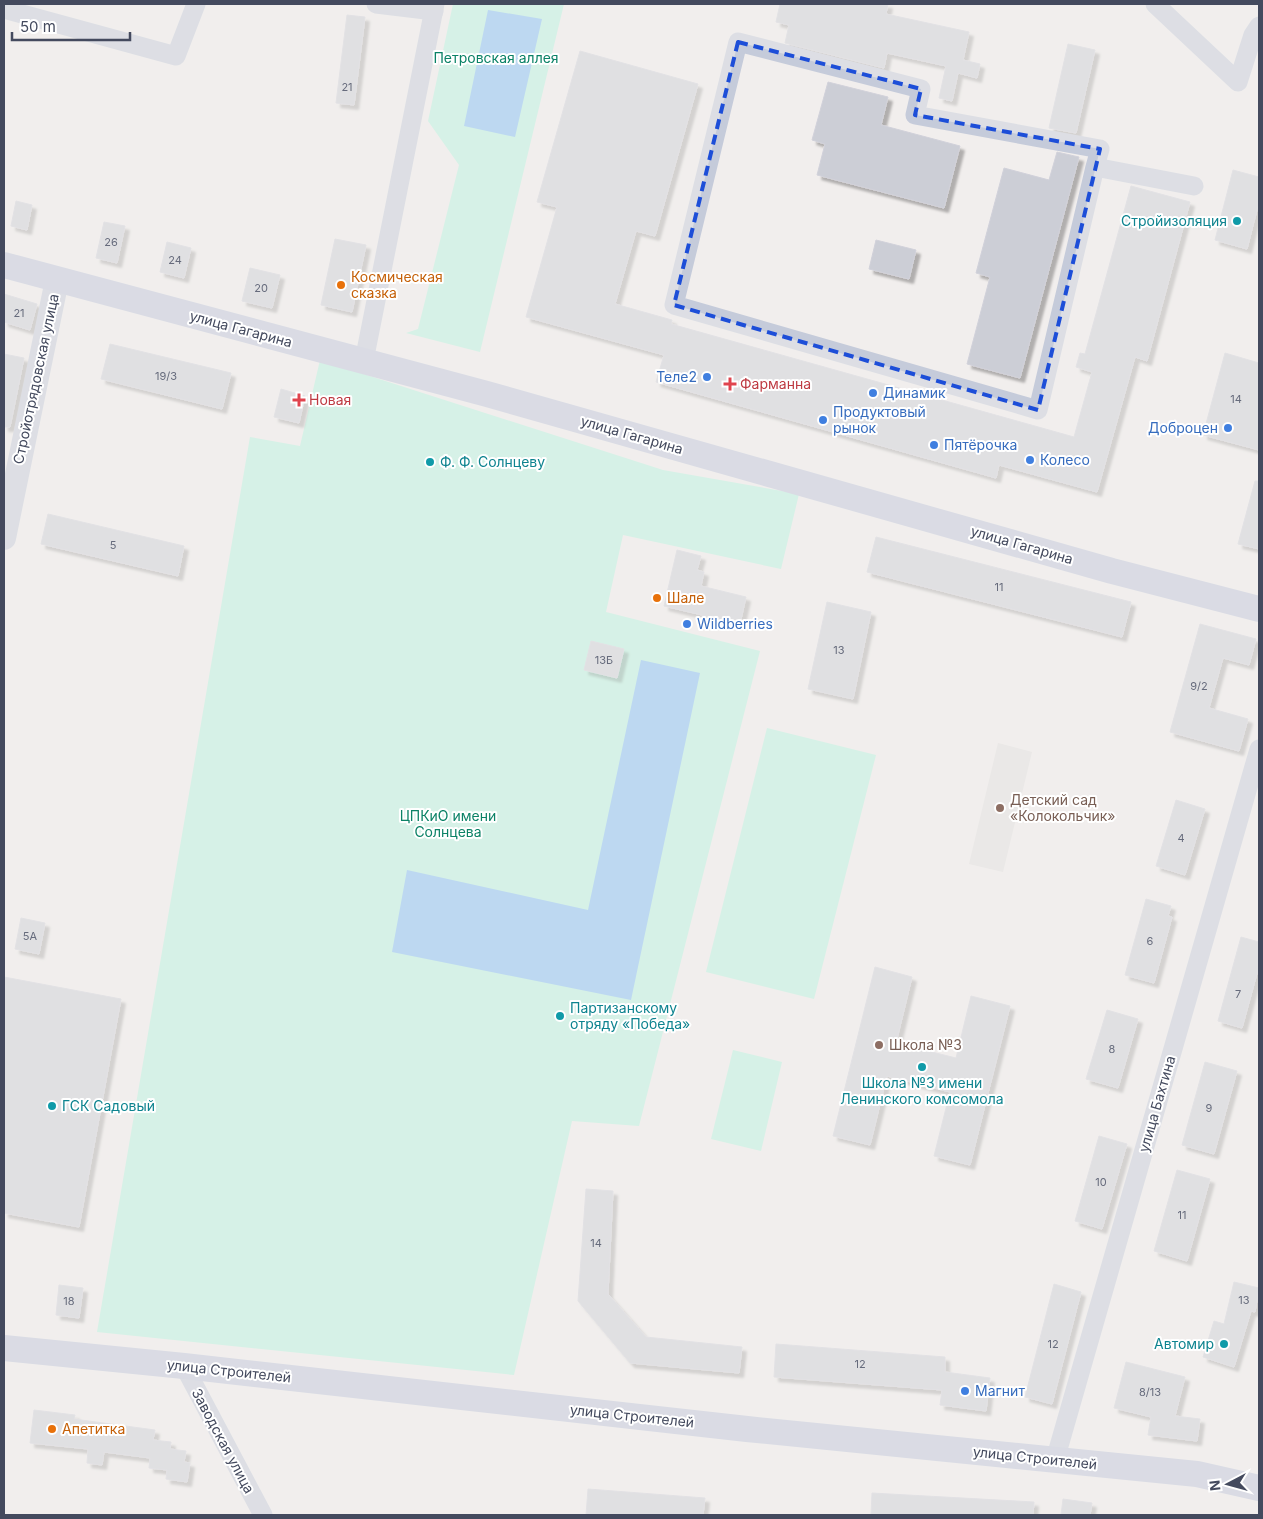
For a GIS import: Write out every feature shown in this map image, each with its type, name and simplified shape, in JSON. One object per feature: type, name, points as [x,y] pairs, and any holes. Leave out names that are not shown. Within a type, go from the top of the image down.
[{"type":"main road","name":"улица Гагарина","points":[[4,264],[57,280],[497,397],[1112,571],[1259,609]]},
{"type":"main road","name":"улица Строителей","points":[[4,1348],[184,1366],[738,1428],[1197,1474],[1259,1488]]},
{"type":"street","points":[[4,8],[176,56],[196,4]]},
{"type":"street","points":[[364,361],[434,7],[376,4]]},
{"type":"street","points":[[1155,4],[1238,82],[1253,35],[1259,26]]},
{"type":"street","points":[[738,42],[921,89],[915,115],[1100,149],[1095,167],[1038,410],[674,305],[738,42]]},
{"type":"street","points":[[1095,167],[1194,186]]},
{"type":"street","name":"Стройотрядовская улица","points":[[4,538],[57,280]]},
{"type":"street","name":"улица Бахтина","points":[[1055,1460],[1259,748]]},
{"type":"street","name":"Заводская улица","points":[[184,1366],[263,1515]]},
{"type":"highlighted area","points":[[738,42],[921,89],[915,115],[1100,149],[1038,410],[674,305]]},
{"type":"shaded area","name":"Детский сад «Колокольчик»","points":[[998,743],[1032,752],[1003,872],[969,864]]},
{"type":"green space","name":"Петровская аллея","points":[[453,4],[564,4],[480,352],[406,333],[418,329],[459,165],[428,121]]},
{"type":"green space","name":"ЦПКиО имени Солнцева","points":[[320,360],[663,470],[799,494],[781,569],[623,535],[606,612],[760,651],[639,1126],[572,1121],[514,1375],[97,1332],[250,437],[300,446]]},
{"type":"green space","points":[[767,728],[876,755],[814,999],[706,972]]},
{"type":"green space","points":[[733,1050],[782,1062],[761,1151],[711,1139]]},
{"type":"water","points":[[488,10],[542,19],[515,137],[464,126]]},
{"type":"water","points":[[641,660],[700,673],[631,1000],[392,952],[407,870],[588,910]]},
{"type":"building","points":[[780,4],[888,4],[886,14],[969,32],[963,60],[980,64],[977,78],[958,73],[952,101],[939,98],[946,66],[887,53],[884,68],[785,43],[789,25],[776,22]]},
{"type":"building","points":[[347,15],[365,17],[354,105],[336,103]]},
{"type":"building","points":[[1068,44],[1095,50],[1076,133],[1049,128]]},
{"type":"building","points":[[580,51],[698,84],[655,236],[636,231],[615,304],[672,320],[671,324],[1074,437],[1092,372],[1076,367],[1080,353],[1085,354],[1131,186],[1190,202],[1147,361],[1135,357],[1097,492],[999,465],[996,478],[656,382],[664,355],[526,317],[557,207],[537,202]]},
{"type":"building","points":[[828,82],[888,97],[881,125],[960,146],[944,208],[817,175],[825,144],[812,140]]},
{"type":"building","points":[[1057,152],[1079,157],[1020,378],[967,364],[990,277],[976,273],[1004,168],[1049,180]]},
{"type":"building","name":"Стройизоляция","points":[[1233,170],[1259,177],[1259,202],[1247,249],[1215,240]]},
{"type":"building","points":[[16,201],[32,205],[27,230],[11,226]]},
{"type":"building","points":[[104,222],[125,226],[117,263],[96,258]]},
{"type":"building","points":[[335,239],[366,245],[352,312],[321,305]]},
{"type":"building","points":[[876,240],[916,250],[909,279],[869,269]]},
{"type":"building","points":[[167,242],[191,248],[184,278],[160,272]]},
{"type":"building","points":[[250,268],[280,275],[272,308],[242,301]]},
{"type":"building","points":[[4,294],[37,304],[30,330],[4,322]]},
{"type":"building","points":[[110,344],[231,373],[222,409],[101,379]]},
{"type":"building","points":[[1225,353],[1259,363],[1259,450],[1203,435]]},
{"type":"building","points":[[4,354],[24,358],[10,427],[4,427]]},
{"type":"building","points":[[281,389],[305,396],[299,423],[274,417]]},
{"type":"building","points":[[1255,481],[1259,481],[1259,549],[1238,544]]},
{"type":"building","points":[[48,514],[184,546],[178,576],[41,544]]},
{"type":"building","points":[[876,537],[1131,602],[1122,637],[867,572]]},
{"type":"building","points":[[677,550],[701,556],[697,570],[704,572],[701,586],[746,597],[740,624],[664,606]]},
{"type":"building","points":[[827,602],[871,612],[853,699],[808,689]]},
{"type":"building","points":[[1200,624],[1256,639],[1249,665],[1223,658],[1209,708],[1248,719],[1239,751],[1170,732]]},
{"type":"building","points":[[591,641],[624,649],[617,678],[584,670]]},
{"type":"building","points":[[1176,800],[1205,809],[1185,875],[1156,866]]},
{"type":"building","points":[[1146,899],[1171,906],[1168,916],[1172,917],[1154,983],[1125,975]]},
{"type":"building","points":[[21,918],[45,923],[39,954],[15,949]]},
{"type":"building","points":[[1241,937],[1259,942],[1259,966],[1242,1028],[1218,1021]]},
{"type":"building","name":"Школа №3 имени Ленинского комсомола","points":[[875,967],[912,977],[896,1043],[956,1058],[971,996],[1010,1006],[970,1165],[934,1156],[950,1092],[887,1076],[870,1145],[833,1136]]},
{"type":"building","name":"ГСК Садовый","points":[[4,977],[121,999],[79,1227],[4,1213]]},
{"type":"building","points":[[1107,1010],[1138,1019],[1118,1088],[1086,1079]]},
{"type":"building","points":[[1205,1062],[1237,1071],[1214,1154],[1182,1145]]},
{"type":"building","points":[[1099,1136],[1127,1144],[1102,1229],[1075,1221]]},
{"type":"building","points":[[1177,1170],[1210,1179],[1187,1261],[1154,1251]]},
{"type":"building","points":[[586,1189],[613,1191],[608,1294],[646,1337],[742,1347],[739,1373],[630,1363],[578,1301]]},
{"type":"building","points":[[1234,1282],[1259,1288],[1255,1312],[1251,1311],[1234,1367],[1203,1357],[1214,1321],[1224,1324]]},
{"type":"building","points":[[1054,1284],[1081,1292],[1052,1404],[1025,1397]]},
{"type":"building","points":[[59,1285],[83,1288],[79,1318],[56,1315]]},
{"type":"building","points":[[776,1344],[945,1357],[945,1372],[990,1378],[986,1411],[940,1405],[942,1390],[774,1377]]},
{"type":"building","points":[[1126,1362],[1185,1377],[1175,1416],[1200,1419],[1197,1441],[1148,1435],[1151,1417],[1114,1408]]},
{"type":"building","points":[[34,1410],[75,1415],[74,1419],[155,1430],[153,1440],[171,1442],[170,1449],[186,1451],[184,1462],[190,1463],[187,1482],[166,1479],[167,1470],[149,1468],[150,1458],[104,1452],[102,1465],[87,1463],[88,1449],[30,1443]]},
{"type":"building","points":[[588,1489],[705,1498],[703,1515],[586,1515]]},
{"type":"building","points":[[872,1493],[1034,1502],[1033,1515],[871,1515]]},
{"type":"building","points":[[1063,1499],[1092,1503],[1090,1515],[1061,1515]]},
{"type":"place","name":"Стройизоляция","points":[[1237,221]]},
{"type":"place","name":"Космическая сказка","points":[[341,285]]},
{"type":"place","name":"Теле2","points":[[707,377]]},
{"type":"place","name":"Фарманна","points":[[730,384]]},
{"type":"place","name":"Динамик","points":[[873,393]]},
{"type":"place","name":"Новая","points":[[299,400]]},
{"type":"place","name":"Продуктовый рынок","points":[[823,420]]},
{"type":"place","name":"Доброцен","points":[[1228,428]]},
{"type":"place","name":"Пятёрочка","points":[[934,445]]},
{"type":"place","name":"Колесо","points":[[1030,460]]},
{"type":"place","name":"Ф. Ф. Солнцеву","points":[[430,462]]},
{"type":"place","name":"Шале","points":[[657,598]]},
{"type":"place","name":"Wildberries","points":[[687,624]]},
{"type":"place","name":"Детский сад «Колокольчик»","points":[[1000,808]]},
{"type":"place","name":"Партизанскому отряду «Победа»","points":[[560,1016]]},
{"type":"place","name":"Школа №3","points":[[879,1045]]},
{"type":"place","name":"Школа №3 имени Ленинского комсомола","points":[[922,1067]]},
{"type":"place","name":"ГСК Садовый","points":[[52,1106]]},
{"type":"place","name":"Автомир","points":[[1224,1344]]},
{"type":"place","name":"Магнит","points":[[965,1391]]},
{"type":"place","name":"Апетитка","points":[[52,1429]]}]
